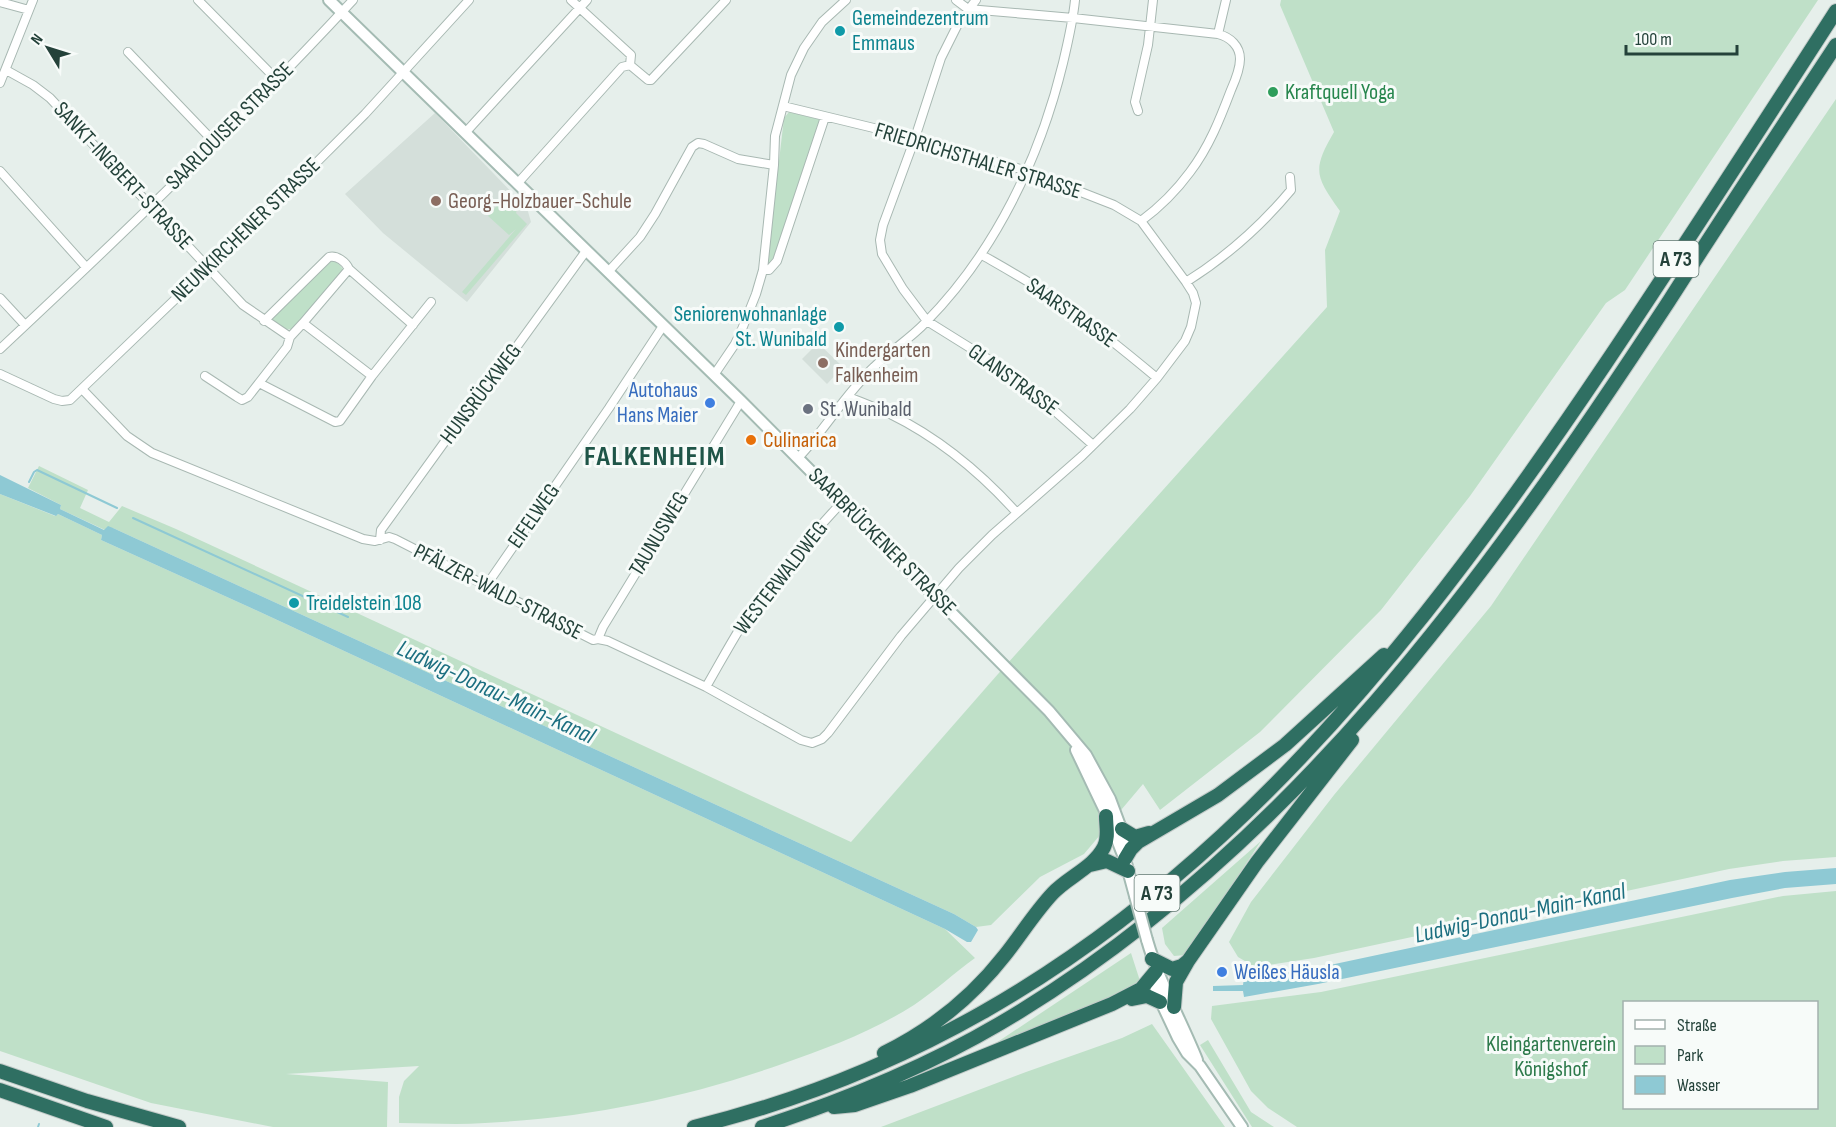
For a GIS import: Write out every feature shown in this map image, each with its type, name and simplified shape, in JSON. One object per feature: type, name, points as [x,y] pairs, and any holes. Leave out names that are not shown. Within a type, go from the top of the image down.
[{"type":"highway","name":"A 73","points":[[694,1127],[776,1104],[843,1080],[935,1039],[992,1008],[1052,970],[1132,913],[1227,832],[1288,772],[1354,700],[1475,551],[1556,438],[1650,298],[1836,11]]},
{"type":"highway","name":"A 73","points":[[762,1127],[820,1108],[888,1080],[960,1046],[1040,1000],[1105,955],[1175,901],[1252,833],[1314,771],[1374,704],[1461,598],[1543,486],[1615,383],[1836,45]]},
{"type":"highway","points":[[1127,865],[1134,846],[1218,795],[1285,745],[1413,630]]},
{"type":"highway","name":"A 73","points":[[1169,1010],[1176,982],[1188,961],[1257,862],[1350,744],[1374,704]]},
{"type":"highway","name":"A 73","points":[[843,1080],[865,1062],[910,1040],[955,1007],[994,968],[1053,893],[1100,854],[1106,844],[1106,816]]},
{"type":"highway","points":[[1122,830],[1136,837],[1156,831]]},
{"type":"highway","name":"A 73","points":[[1085,868],[1107,861],[1127,865]]},
{"type":"highway","points":[[820,1108],[855,1105],[910,1086],[1112,1004],[1141,989],[1154,965],[1172,969],[1188,961]]},
{"type":"highway","points":[[1112,1004],[1147,996],[1169,1010]]},
{"type":"highway","points":[[0,1071],[87,1101],[179,1127]]},
{"type":"highway","points":[[0,1090],[106,1127]]},
{"type":"main road","name":"SAARBRÜCKENER STRASSE","points":[[329,0],[741,400],[1042,704],[1086,755],[1099,776],[1113,805],[1126,842],[1127,865]]},
{"type":"main road","name":"SAARBRÜCKENER STRASSE","points":[[1070,737],[1127,865]]},
{"type":"main road","points":[[1127,865],[1154,965],[1165,985],[1169,1010],[1187,1053],[1200,1066],[1242,1127]]},
{"type":"street","points":[[0,83],[33,0]]},
{"type":"street","points":[[198,0],[278,81]]},
{"type":"street","name":"SAARLOUISER STRASSE","points":[[0,349],[216,144],[353,0]]},
{"type":"street","name":"NEUNKIRCHENER STRASSE","points":[[0,374],[62,401],[70,400],[365,114],[469,0]]},
{"type":"street","points":[[571,0],[631,55],[630,64]]},
{"type":"street","points":[[465,133],[587,0]]},
{"type":"street","points":[[630,64],[648,80],[651,80],[726,0]]},
{"type":"street","points":[[714,375],[742,329],[763,270],[775,136],[791,75],[804,48],[822,22],[846,0]]},
{"type":"street","points":[[956,0],[968,9],[1149,25],[1218,34],[1236,46],[1241,61],[1217,125],[1205,149],[1179,186],[1142,221]]},
{"type":"street","points":[[927,321],[903,289],[882,254],[880,240],[883,225],[941,58],[959,22],[976,0]]},
{"type":"street","points":[[798,458],[874,367],[907,341],[927,321],[982,255],[1027,171],[1056,93],[1075,0]]},
{"type":"street","points":[[1138,111],[1134,102],[1145,64],[1153,0]]},
{"type":"street","points":[[1218,34],[1226,0]]},
{"type":"street","points":[[0,2],[30,10]]},
{"type":"street","points":[[128,52],[216,144]]},
{"type":"street","points":[[516,184],[622,67],[630,64]]},
{"type":"street","name":"SANKT-INGBERT-STRASSE","points":[[6,70],[50,98],[243,305],[290,337]]},
{"type":"street","name":"FRIEDRICHSTHALER STRASSE","points":[[783,106],[915,138],[1027,171],[1114,204],[1142,221],[1186,282],[1196,303],[1191,327],[1180,348],[1130,409],[1057,480],[973,553],[935,595]]},
{"type":"street","points":[[763,270],[769,270],[777,261],[825,117]]},
{"type":"street","points":[[608,272],[640,237],[692,147],[698,142],[738,159],[774,165]]},
{"type":"street","points":[[0,171],[86,267]]},
{"type":"street","points":[[1186,282],[1224,256],[1269,214],[1291,190],[1290,177]]},
{"type":"street","name":"HUNSRÜCKWEG","points":[[380,540],[381,530],[586,251]]},
{"type":"street","name":"SAARSTRASSE","points":[[982,255],[1065,305],[1157,378]]},
{"type":"street","points":[[264,321],[329,257],[333,256],[413,325]]},
{"type":"street","points":[[205,376],[242,400],[248,397],[287,346],[290,337],[349,269]]},
{"type":"street","points":[[0,298],[25,325]]},
{"type":"street","points":[[259,382],[335,422],[340,421],[372,376],[431,302]]},
{"type":"street","name":"GLANSTRASSE","points":[[927,321],[996,364],[1030,389],[1093,445]]},
{"type":"street","points":[[303,323],[372,376]]},
{"type":"street","name":"EIFELWEG","points":[[486,586],[663,326]]},
{"type":"street","name":"PFÄLZER-WALD-STRASSE","points":[[82,389],[127,436],[152,453],[363,539],[375,541],[389,537],[593,640],[608,641],[648,658],[706,687],[801,740],[812,743],[822,739],[839,719],[900,636],[935,595]]},
{"type":"street","points":[[848,396],[891,415],[930,437],[993,486],[1017,513]]},
{"type":"street","name":"TAUNUSWEG","points":[[598,639],[645,556],[741,400]]},
{"type":"street","name":"WESTERWALDWEG","points":[[706,687],[760,597],[842,502]]},
{"type":"shaded area","name":"Georg-Holzbauer-Schule","points":[[435,113],[527,208],[531,222],[467,302],[383,233],[345,194]]},
{"type":"shaded area","name":"Kindergarten Falkenheim","points":[[818,343],[843,367],[827,384],[802,359]]},
{"type":"green space","points":[[1281,0],[1818,0],[1625,290],[1606,303],[1470,496],[1381,610],[1260,732],[1160,810],[1143,784],[1084,854],[1040,877],[991,925],[976,927],[954,914],[113,528],[105,530],[60,509],[61,505],[28,488],[39,466],[88,490],[80,508],[109,522],[122,506],[176,529],[851,842],[998,674],[1327,307],[1325,250],[1340,211],[1325,189],[1319,173],[1322,155],[1334,132],[1280,5]]},
{"type":"green space","points":[[1836,99],[1836,857],[1783,861],[1729,869],[1314,958],[1255,967],[1238,957],[1229,942],[1251,902],[1334,795],[1491,606]]},
{"type":"green space","points":[[789,112],[822,120],[773,265],[770,267],[767,264],[784,118]]},
{"type":"green space","points":[[501,201],[506,205],[513,202],[518,205],[516,213],[527,224],[466,295],[462,292],[516,229],[509,235],[488,216]]},
{"type":"green space","points":[[330,260],[341,266],[342,273],[292,329],[283,330],[271,321],[272,317]]},
{"type":"green space","points":[[0,494],[55,516],[58,514],[102,535],[101,540],[945,929],[975,958],[922,1000],[883,1023],[799,1058],[746,1076],[672,1096],[598,1111],[523,1120],[463,1124],[399,1123],[399,1097],[404,1081],[419,1066],[286,1074],[388,1082],[387,1127],[273,1127],[151,1103],[0,1051]]},
{"type":"green space","points":[[1261,841],[1186,955],[1174,956],[1165,944],[1162,928]]},
{"type":"green space","name":"Kleingartenverein Königshof","points":[[1836,891],[1836,1127],[1297,1127],[1268,1108],[1251,1091],[1211,1019],[1212,1006],[1321,992],[1783,896]]},
{"type":"green space","points":[[1131,953],[1140,981],[1113,996],[987,1049]]},
{"type":"green space","points":[[1152,1024],[1225,1127],[881,1127],[1122,1038]]},
{"type":"green space","points":[[1208,1040],[1251,1112],[1274,1127],[1252,1127],[1200,1045]]},
{"type":"water","points":[[0,475],[61,505],[60,509],[104,530],[108,526],[113,528],[954,914],[978,930],[971,942],[967,942],[945,929],[101,540],[102,535],[58,514],[56,516],[0,494]]},
{"type":"water","points":[[1836,868],[1836,884],[1785,888],[1732,898],[1318,984],[1244,997],[1243,991],[1213,991],[1213,986],[1243,985],[1244,978],[1316,968],[1730,880]]},
{"type":"waterway","points":[[29,482],[37,470],[117,508]]},
{"type":"waterway","points":[[133,518],[348,617]]},
{"type":"place","name":"Gemeindezentrum Emmaus","points":[[840,31]]},
{"type":"place","name":"Kraftquell Yoga","points":[[1273,92]]},
{"type":"place","name":"Georg-Holzbauer-Schule","points":[[436,201]]},
{"type":"place","name":"Seniorenwohnanlage St. Wunibald","points":[[839,327]]},
{"type":"place","name":"Kindergarten Falkenheim","points":[[823,363]]},
{"type":"place","name":"Autohaus Hans Maier","points":[[710,403]]},
{"type":"place","name":"St. Wunibald","points":[[808,409]]},
{"type":"place","name":"Culinarica","points":[[751,440]]},
{"type":"place","name":"Treidelstein 108","points":[[294,603]]},
{"type":"place","name":"Weißes Häusla","points":[[1222,972]]},
{"type":"district","name":"FALKENHEIM","points":[[655,456]]},
{"type":"water label","name":"Ludwig-Donau-Main-Kanal","points":[[496,692]]},
{"type":"water label","name":"Ludwig-Donau-Main-Kanal","points":[[1520,913]]}]
